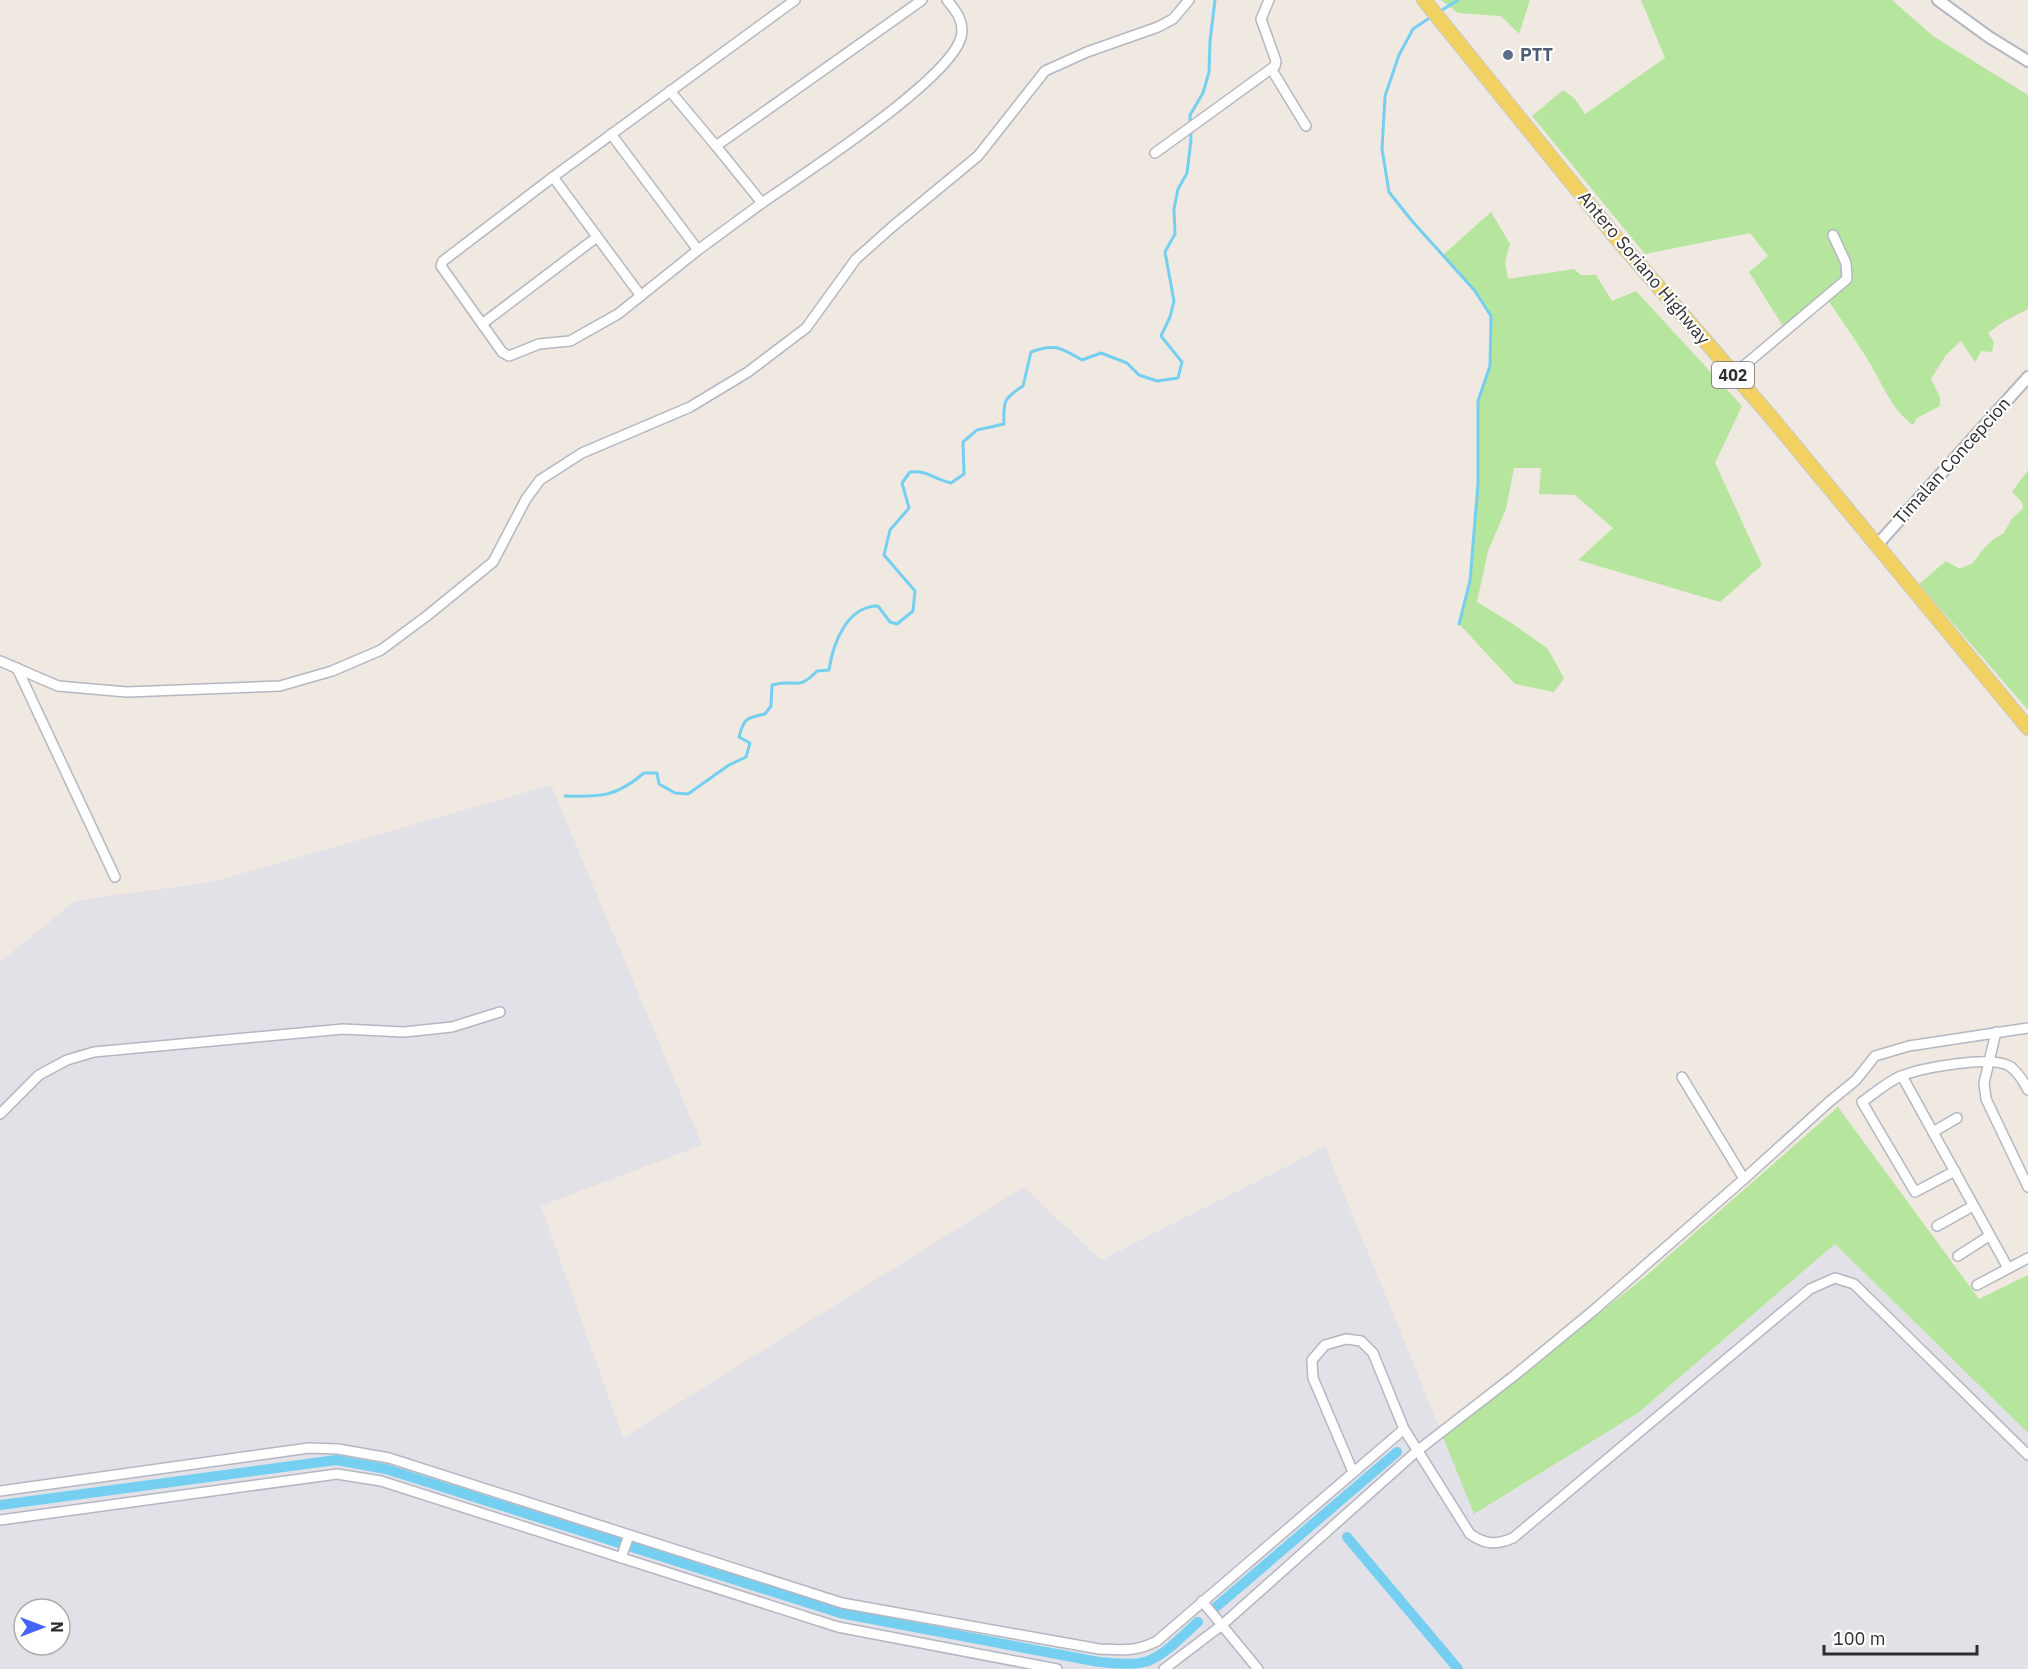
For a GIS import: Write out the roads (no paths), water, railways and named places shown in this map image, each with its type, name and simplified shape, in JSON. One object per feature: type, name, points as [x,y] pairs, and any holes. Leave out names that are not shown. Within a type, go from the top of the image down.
[{"type":"main road","name":"Antero Soriano Highway","points":[[1427,4],[1618,240],[1733,375],[1772,417],[2028,728]]},
{"type":"street","points":[[795,0],[553,177],[443,261],[441,266],[502,352],[509,356],[539,344],[570,341],[618,314],[698,250],[899,106],[954,54],[961,38],[962,27],[959,16],[947,0]]},
{"type":"street","points":[[0,661],[58,686],[127,692],[280,686],[333,671],[381,650],[493,562],[526,500],[540,480],[582,453],[690,407],[748,372],[806,328],[856,259],[978,156],[1046,71],[1087,52],[1158,27],[1173,19],[1189,0]]},
{"type":"street","points":[[1155,153],[1272,70],[1276,62],[1261,20],[1269,0]]},
{"type":"street","points":[[1938,0],[1989,38],[2028,61]]},
{"type":"street","points":[[716,146],[920,1]]},
{"type":"street","points":[[1272,70],[1306,126]]},
{"type":"street","points":[[670,91],[762,203]]},
{"type":"street","points":[[611,134],[698,250]]},
{"type":"street","points":[[553,177],[641,296]]},
{"type":"street","points":[[1733,375],[1847,279],[1846,263],[1833,235]]},
{"type":"street","points":[[482,324],[597,237]]},
{"type":"street","name":"Timalan Concepcion","points":[[1877,544],[2028,377]]},
{"type":"street","points":[[18,668],[115,877]]},
{"type":"street","points":[[0,1114],[39,1075],[67,1060],[94,1052],[343,1029],[404,1032],[452,1027],[500,1012]]},
{"type":"street","points":[[1164,1669],[1222,1625],[1417,1451],[1594,1310],[1856,1080],[1875,1056],[1909,1046],[2028,1028]]},
{"type":"street","points":[[1996,1032],[1984,1083],[1986,1098],[2028,1187]]},
{"type":"street","points":[[1955,1171],[1915,1192],[1862,1102],[1902,1076],[1968,1062],[1990,1061],[2010,1066],[2023,1080],[2028,1090]]},
{"type":"street","points":[[1902,1076],[2008,1268]]},
{"type":"street","points":[[1682,1077],[1744,1179]]},
{"type":"street","points":[[1933,1132],[1957,1118]]},
{"type":"street","points":[[1937,1226],[1973,1206]]},
{"type":"street","points":[[1958,1256],[1989,1236]]},
{"type":"street","points":[[1977,1285],[2028,1257]]},
{"type":"street","points":[[1353,1473],[1313,1378],[1312,1360],[1325,1345],[1346,1339],[1361,1341],[1373,1353],[1404,1429],[1470,1534],[1481,1542],[1496,1544],[1513,1538],[1810,1289],[1835,1278],[1854,1284],[2028,1455]]},
{"type":"street","points":[[0,1491],[309,1448],[338,1449],[389,1458],[842,1603],[1099,1649],[1142,1649],[1157,1641],[1404,1429]]},
{"type":"street","points":[[0,1520],[337,1474],[381,1481],[838,1627],[1057,1669]]},
{"type":"street","points":[[621,1558],[629,1534]]},
{"type":"street","points":[[1202,1601],[1258,1669]]},
{"type":"waterway","points":[[565,796],[608,794],[625,787],[644,773],[657,773],[659,784],[675,793],[688,794],[729,765],[746,757],[750,743],[739,737],[744,722],[765,714],[771,706],[772,685],[800,683],[817,671],[829,670],[838,638],[843,628],[858,612],[878,606],[890,622],[897,624],[913,611],[915,591],[884,555],[890,530],[909,508],[902,483],[910,472],[926,474],[951,483],[964,474],[963,442],[977,430],[1004,424],[1006,401],[1023,386],[1031,352],[1052,347],[1069,352],[1082,360],[1101,353],[1127,363],[1139,375],[1157,381],[1178,378],[1182,362],[1161,336],[1170,317],[1174,301],[1165,252],[1175,234],[1174,209],[1178,189],[1187,173],[1191,140],[1190,115],[1203,93],[1209,72],[1215,0]]},
{"type":"waterway","points":[[1439,12],[1458,0]]},
{"type":"waterway","points":[[1431,17],[1413,29],[1399,55],[1385,96],[1382,149],[1389,192],[1475,291],[1491,316],[1490,366],[1478,401],[1478,484],[1470,581],[1459,624]]},
{"type":"waterway","points":[[1216,1607],[1397,1452]]},
{"type":"waterway","points":[[0,1505],[336,1460],[386,1469],[840,1613],[1099,1662],[1130,1664],[1148,1661],[1168,1649],[1198,1622]]},
{"type":"waterway","points":[[1347,1537],[1458,1669]]},
{"type":"place","name":"PTT","points":[[1508,55]]}]
